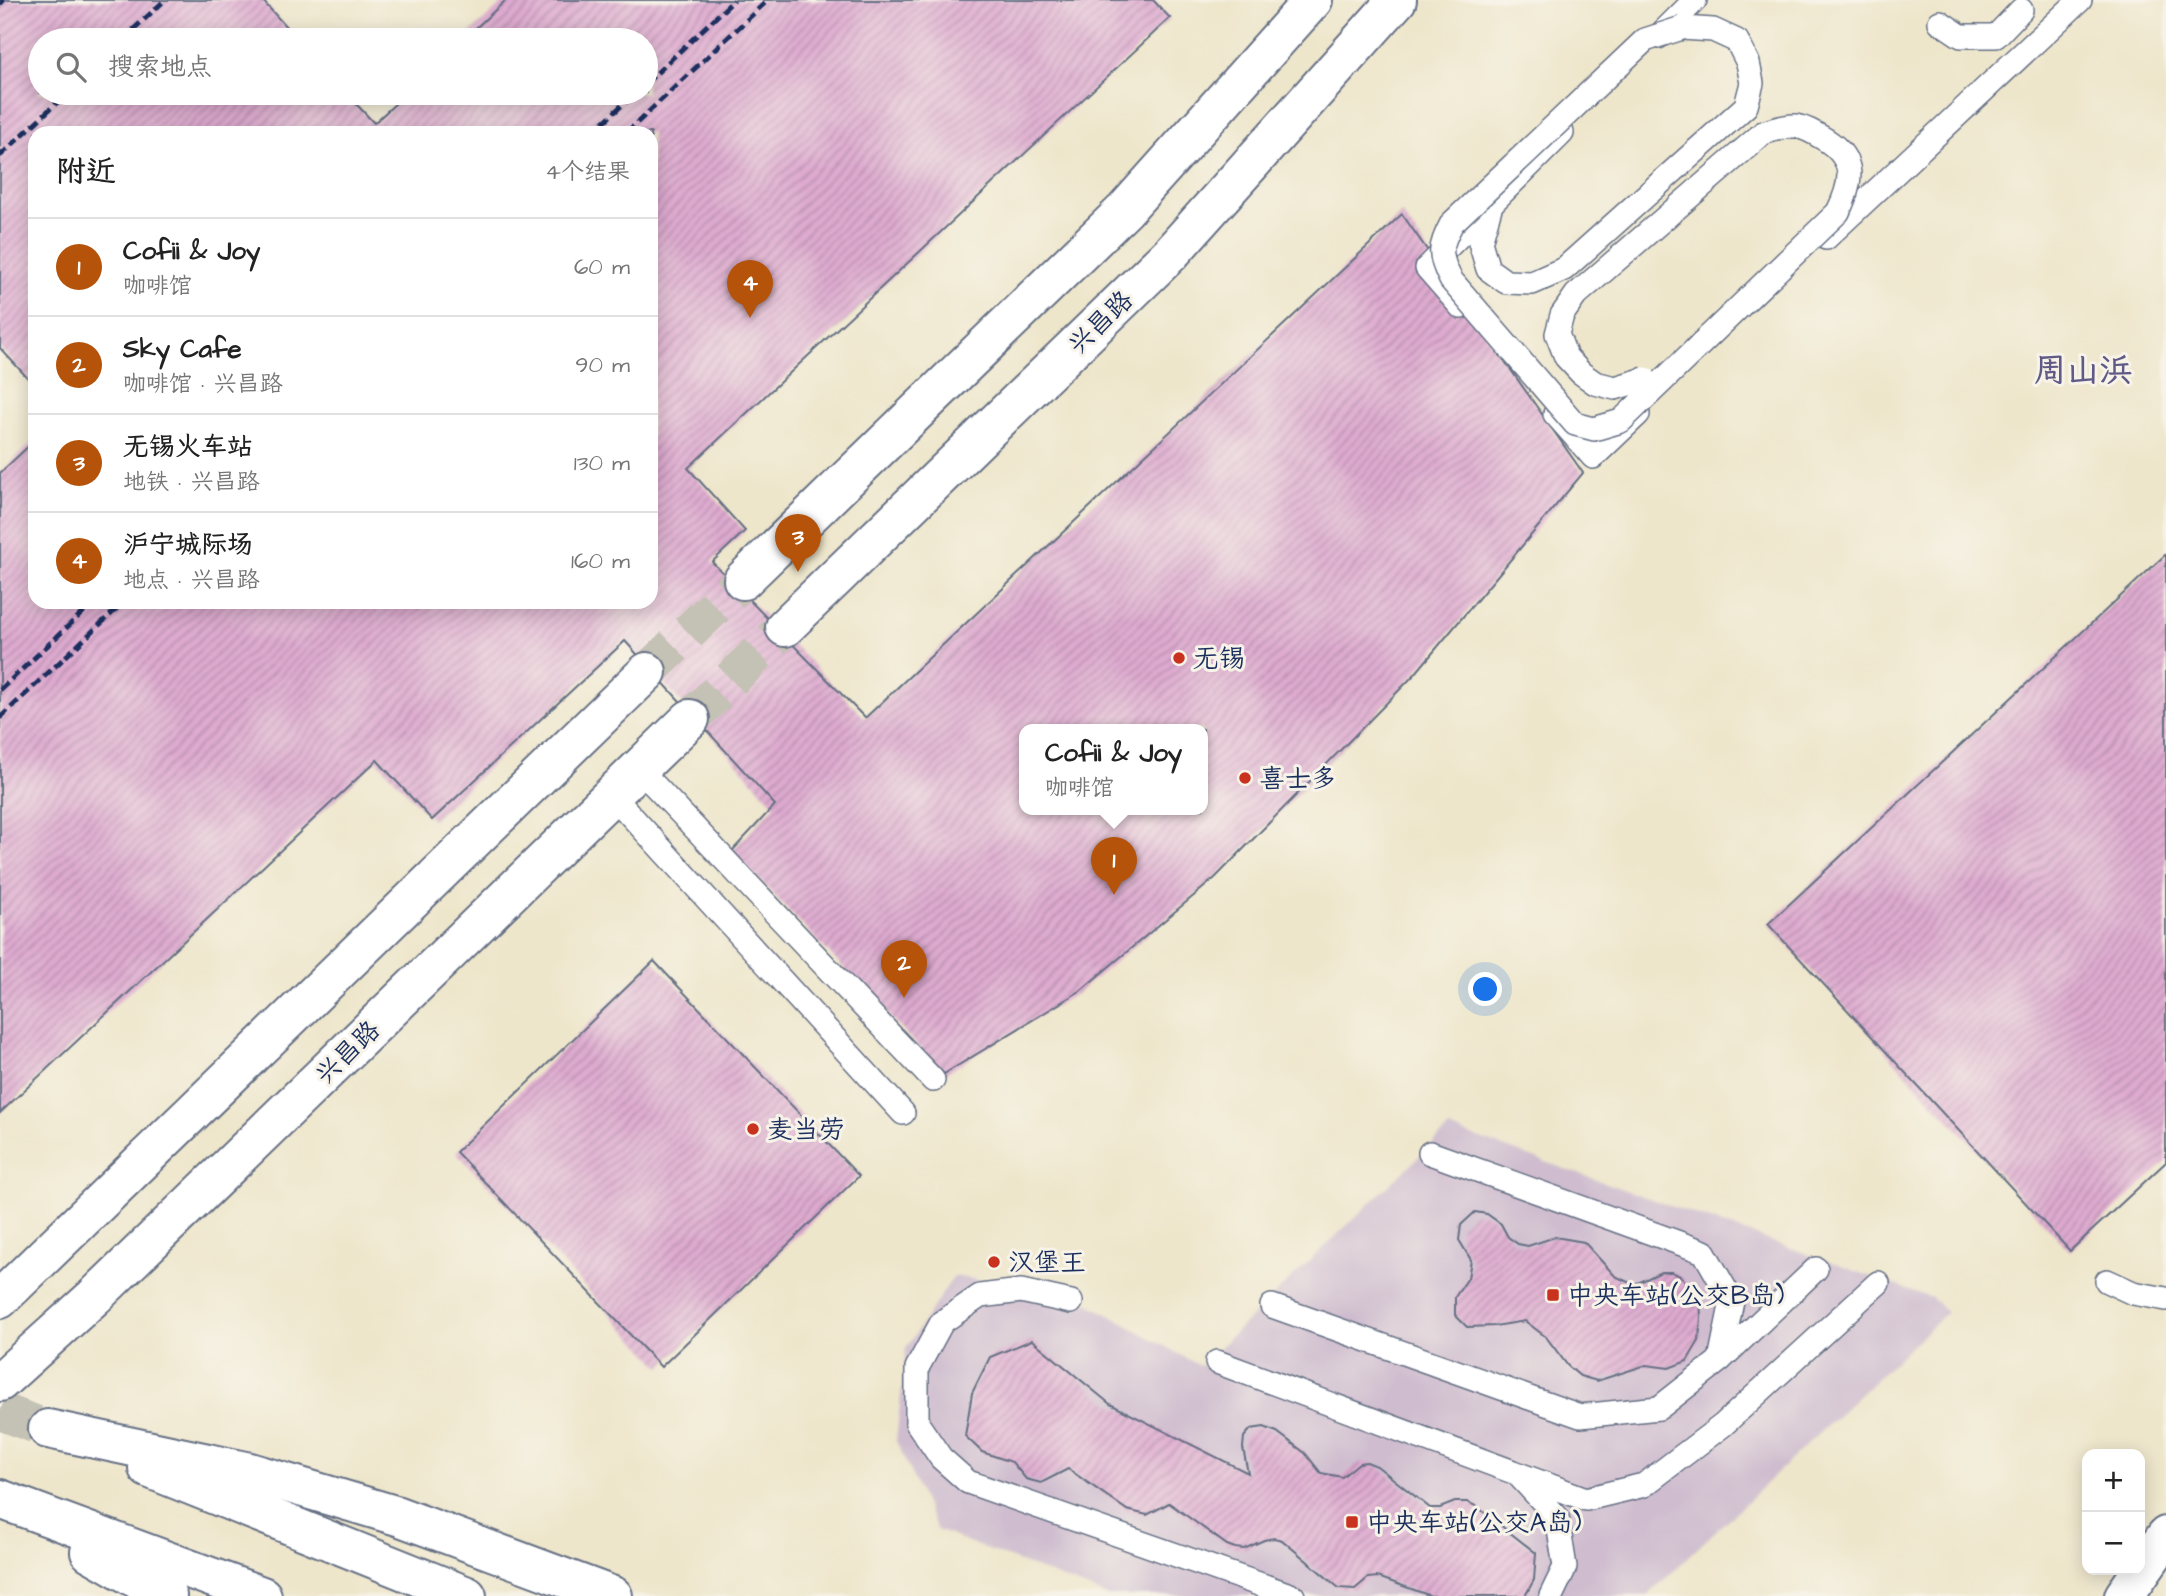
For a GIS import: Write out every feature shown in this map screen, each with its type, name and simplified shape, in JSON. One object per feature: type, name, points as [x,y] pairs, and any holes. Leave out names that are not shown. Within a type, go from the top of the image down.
[{"type":"main road","points":[[743,580],[1125,210],[1313,0]]},
{"type":"main road","name":"兴昌路","points":[[785,627],[1170,254],[1397,0]]},
{"type":"main road","points":[[0,1299],[647,672]]},
{"type":"main road","name":"兴昌路","points":[[0,1382],[94,1297],[690,719]]},
{"type":"main road","points":[[467,1596],[48,1429],[246,1471],[398,1516],[612,1596]]},
{"type":"main road","points":[[0,1500],[167,1596]]},
{"type":"main road","points":[[0,1500],[262,1596]]},
{"type":"main road","points":[[2124,1596],[2166,1536]]},
{"type":"lane","points":[[1695,0],[1427,268],[1592,457],[2080,0]]},
{"type":"lane","points":[[1940,22],[1961,36],[1996,36],[2021,3]]},
{"type":"lane","points":[[1492,203],[1480,242],[1488,269],[1506,282],[1532,284],[1564,269],[1746,106],[1752,83],[1748,63],[1737,41],[1713,30],[1682,28],[1645,40],[1452,223],[1441,243],[1441,262],[1451,279],[1575,424],[1594,429],[1621,421],[1838,212],[1849,189],[1848,163],[1834,145],[1812,131],[1793,125],[1763,133],[1576,295],[1562,314],[1558,334],[1566,356],[1581,373],[1595,383],[1615,388],[1645,379],[1689,367]]},
{"type":"lane","points":[[626,782],[933,1080]]},
{"type":"lane","points":[[626,782],[903,1113]]},
{"type":"lane","points":[[1430,1153],[1704,1252],[1732,1301],[1720,1360]]},
{"type":"lane","points":[[1272,1307],[1580,1416],[1659,1408],[1720,1360],[1816,1269]]},
{"type":"lane","points":[[2107,1281],[2133,1293],[2166,1299]]},
{"type":"lane","points":[[1217,1362],[1586,1499],[1644,1485],[1723,1425],[1878,1283]]},
{"type":"lane","points":[[1071,1302],[1021,1291],[980,1296],[942,1322],[917,1368],[916,1423],[941,1458],[968,1482],[1293,1596]]},
{"type":"lane","points":[[1516,1473],[1557,1517],[1565,1567],[1550,1596]]},
{"type":"shaded area","points":[[1449,1128],[1932,1298],[1947,1312],[1647,1596],[1107,1596],[937,1530],[896,1441],[906,1348],[954,1276],[1077,1297],[1200,1366]]},
{"type":"building","points":[[0,0],[262,0],[287,28],[28,28],[28,105],[357,105],[374,123],[394,105],[658,105],[658,28],[476,28],[506,0],[1153,0],[1170,18],[688,468],[745,531],[712,562],[865,718],[1402,214],[1583,473],[1415,674],[1215,878],[1080,991],[944,1074],[732,851],[775,805],[625,641],[432,820],[377,760],[0,1113],[0,473],[28,447],[28,609],[658,609],[658,126],[28,126],[28,378],[0,348]]},
{"type":"building","points":[[2166,554],[2166,1162],[2070,1251],[1768,924]]},
{"type":"building","points":[[654,961],[859,1176],[661,1367],[456,1152]]},
{"type":"building","points":[[1475,1212],[1487,1214],[1501,1224],[1508,1237],[1518,1244],[1528,1246],[1555,1237],[1584,1242],[1615,1276],[1628,1282],[1638,1283],[1661,1272],[1672,1272],[1682,1277],[1700,1302],[1701,1316],[1699,1341],[1687,1361],[1669,1368],[1646,1365],[1597,1381],[1580,1376],[1568,1366],[1546,1337],[1525,1321],[1467,1327],[1455,1315],[1455,1297],[1468,1278],[1471,1260],[1459,1240],[1461,1225]]},
{"type":"building","points":[[1032,1340],[1110,1404],[1248,1473],[1243,1448],[1244,1437],[1251,1429],[1264,1427],[1277,1432],[1305,1453],[1321,1473],[1342,1477],[1359,1463],[1367,1462],[1377,1466],[1430,1508],[1440,1508],[1455,1502],[1467,1502],[1476,1506],[1536,1553],[1534,1580],[1525,1596],[1431,1596],[1378,1577],[1368,1578],[1355,1589],[1339,1588],[1282,1540],[1274,1538],[1244,1549],[1235,1548],[1169,1503],[1147,1515],[1127,1510],[1068,1469],[1041,1483],[1026,1479],[1012,1462],[982,1452],[965,1436],[972,1393],[990,1357]]},
{"type":"tunnel","points":[[647,672],[743,580]]},
{"type":"tunnel","points":[[690,719],[785,627]]},
{"type":"tunnel","points":[[0,1411],[48,1429]]},
{"type":"railway","points":[[0,4],[4,0]]},
{"type":"railway","points":[[135,28],[165,0]]},
{"type":"railway","points":[[658,72],[734,0]]},
{"type":"railway","points":[[658,103],[768,0]]},
{"type":"railway","points":[[32,126],[54,105]]},
{"type":"railway","points":[[600,126],[622,105]]},
{"type":"railway","points":[[633,126],[656,105]]},
{"type":"railway","points":[[0,156],[28,130]]},
{"type":"railway","points":[[0,690],[87,609]]},
{"type":"railway","points":[[0,718],[117,609]]},
{"type":"place","name":"沪宁城际场","points":[[750,318]]},
{"type":"place","name":"无锡火车站","points":[[798,572]]},
{"type":"place","name":"无锡","points":[[1179,658]]},
{"type":"place","name":"喜士多","points":[[1245,778]]},
{"type":"place","name":"Cofii & Joy","points":[[1114,895]]},
{"type":"place","name":"Sky Cafe","points":[[904,998]]},
{"type":"place","name":"麦当劳","points":[[753,1129]]},
{"type":"place","name":"汉堡王","points":[[994,1262]]},
{"type":"place","name":"中央车站(公交B岛)","points":[[1553,1295]]},
{"type":"place","name":"中央车站(公交A岛)","points":[[1352,1522]]},
{"type":"district","name":"周山浜","points":[[2083,369]]}]
